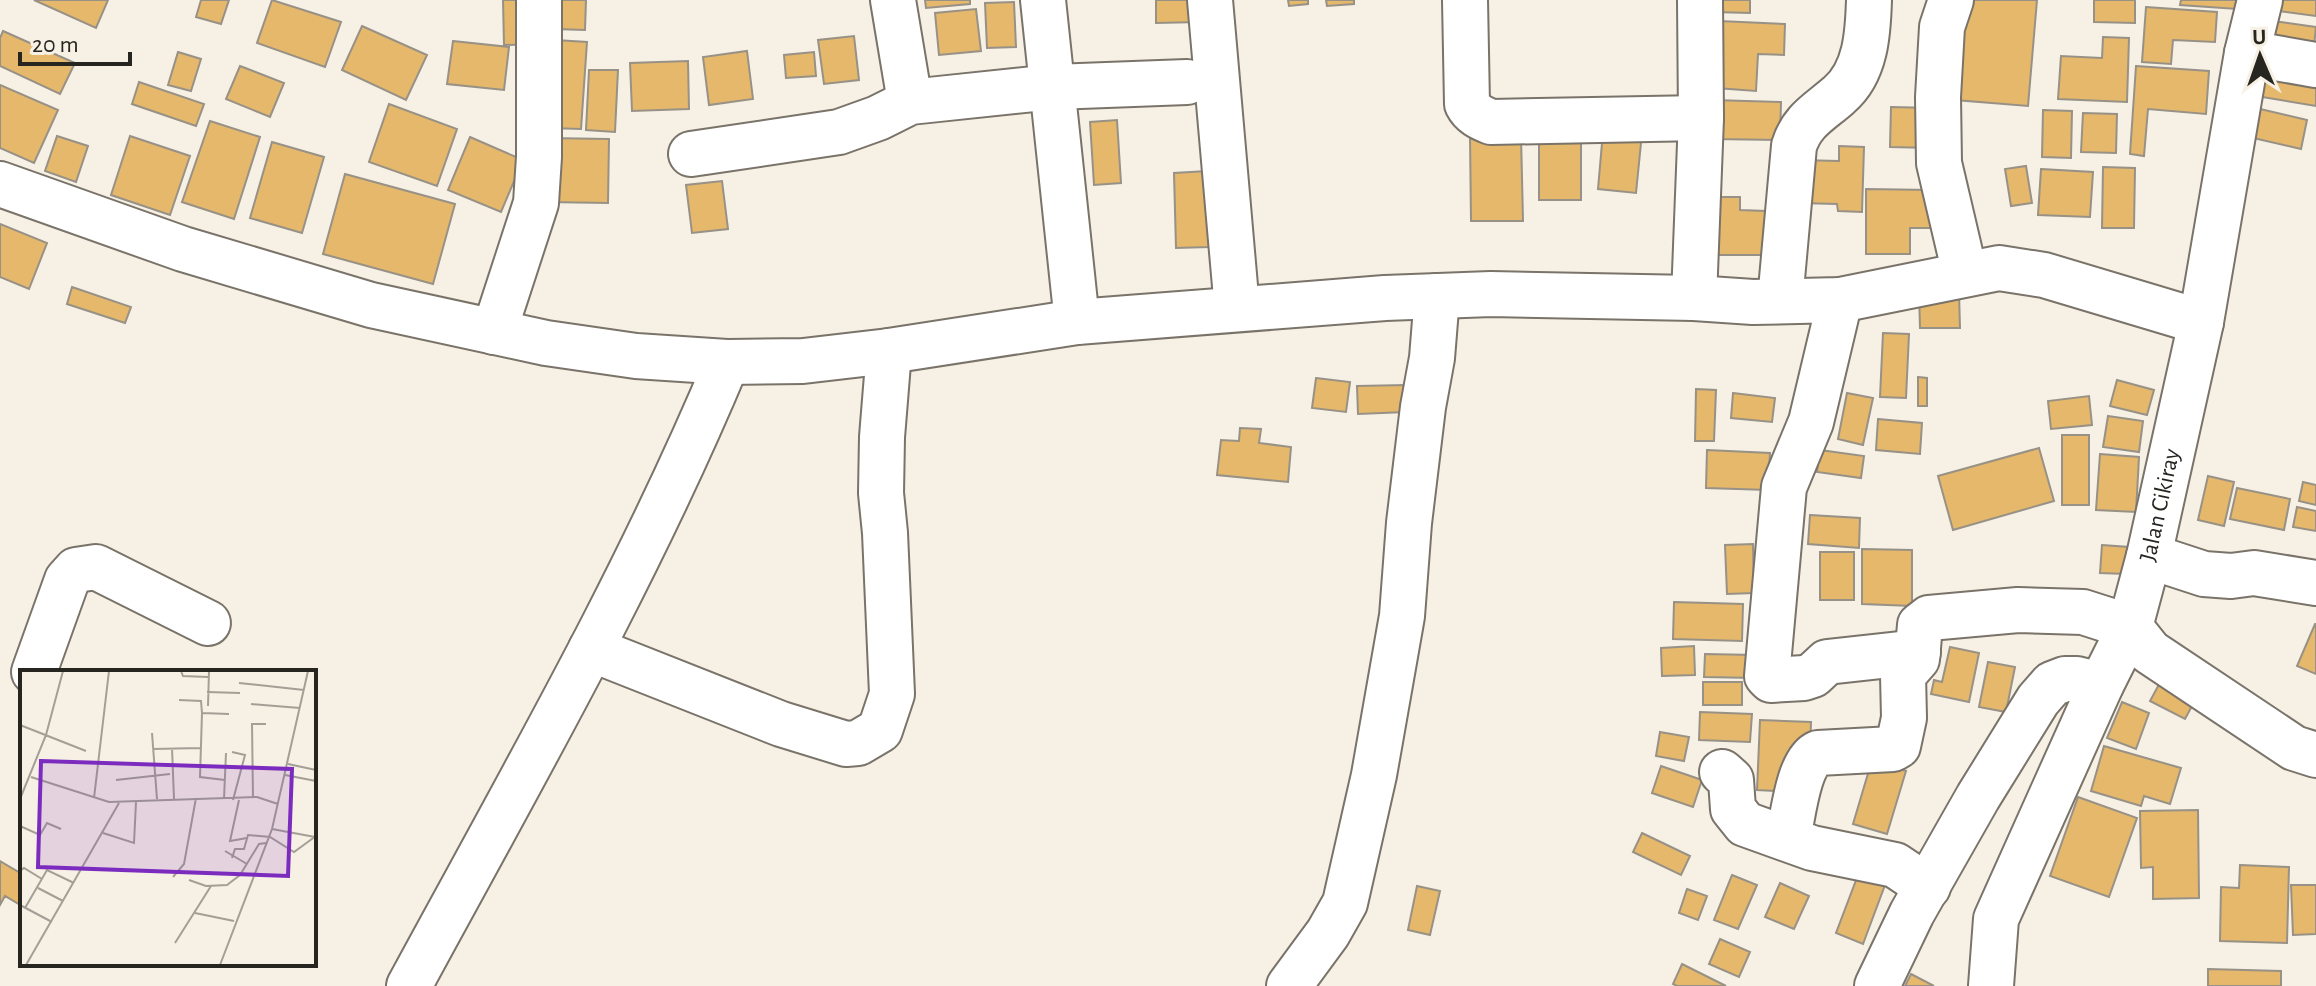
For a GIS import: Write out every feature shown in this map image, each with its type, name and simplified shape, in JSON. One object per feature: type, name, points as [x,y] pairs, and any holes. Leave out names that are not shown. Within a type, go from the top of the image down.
[{"type":"street","points":[[494,332],[536,203],[539,0]]},
{"type":"street","points":[[893,0],[910,102]]},
{"type":"street","points":[[1043,0],[1077,322]]},
{"type":"street","points":[[1210,0],[1237,309]]},
{"type":"street","points":[[1465,0],[1467,104],[1470,110],[1484,119],[1491,122],[1701,118]]},
{"type":"street","points":[[1694,298],[1701,118],[1700,0]]},
{"type":"street","points":[[1780,301],[1794,146],[1798,133],[1808,119],[1843,92],[1859,68],[1868,28],[1869,0]]},
{"type":"street","points":[[1951,0],[1942,27],[1938,97],[1939,163],[1965,274]]},
{"type":"street","name":"Jalan Cikiray","points":[[1991,986],[1996,919],[2116,654],[2149,556],[2201,322],[2247,53],[2260,0]]},
{"type":"street","points":[[2247,53],[2316,65]]},
{"type":"street","points":[[691,154],[839,132],[910,102],[1053,87],[1187,82]]},
{"type":"street","points":[[0,184],[197,253],[371,305],[546,343],[636,356],[727,362],[803,361],[1077,322],[1437,296],[1491,294],[1840,300],[1999,268],[2044,275],[2201,322]]},
{"type":"street","points":[[1289,986],[1328,933],[1345,903],[1374,775],[1402,616],[1409,523],[1432,358],[1437,296]]},
{"type":"street","points":[[1840,300],[1811,422],[1784,487],[1767,676],[1771,680],[1804,678],[1813,675],[1827,662],[1918,652]]},
{"type":"street","points":[[591,649],[781,724],[846,744],[858,743],[880,730],[892,694],[881,493],[889,351]]},
{"type":"street","points":[[409,986],[591,649],[685,462],[727,362]]},
{"type":"street","points":[[2149,556],[2204,574],[2231,576],[2254,573],[2316,583]]},
{"type":"street","points":[[35,670],[67,580],[76,570],[96,567],[208,623]]},
{"type":"street","points":[[1788,838],[1803,771],[1811,756],[1893,749],[1898,746],[1904,718],[1903,675],[1914,664],[1920,625],[1924,620],[1964,613],[2018,610],[2083,612],[2116,654]]},
{"type":"street","points":[[1877,986],[1912,913],[1978,797],[2038,700],[2052,684],[2077,679],[2116,654],[2150,652],[2294,748],[2316,755]]},
{"type":"street","points":[[0,684],[16,689],[20,687]]},
{"type":"street","points":[[1722,772],[1731,780],[1733,809],[1737,817],[1760,830],[1839,855],[1895,865],[1928,887]]},
{"type":"building","points":[[34,0],[108,0],[96,28]]},
{"type":"building","points":[[201,0],[229,0],[221,24],[196,17]]},
{"type":"building","points":[[272,0],[341,22],[325,67],[257,43]]},
{"type":"building","points":[[503,0],[537,0],[538,44],[504,45]]},
{"type":"building","points":[[555,0],[586,0],[585,30],[554,29]]},
{"type":"building","points":[[925,0],[970,0],[970,4],[926,8]]},
{"type":"building","points":[[1156,0],[1200,0],[1200,22],[1156,23]]},
{"type":"building","points":[[1288,0],[1308,0],[1308,4],[1289,6]]},
{"type":"building","points":[[1326,0],[1354,0],[1354,4],[1327,6]]},
{"type":"building","points":[[1714,0],[1750,0],[1750,13],[1713,12]]},
{"type":"building","points":[[1964,0],[2037,0],[2028,106],[1955,100]]},
{"type":"building","points":[[2094,0],[2135,0],[2135,23],[2094,22]]},
{"type":"building","points":[[2181,0],[2237,0],[2237,9],[2180,5]]},
{"type":"building","points":[[2280,0],[2316,0],[2316,16],[2278,11]]},
{"type":"building","points":[[1014,2],[1016,47],[987,48],[985,3]]},
{"type":"building","points":[[2146,7],[2217,12],[2215,42],[2173,40],[2171,64],[2142,62]]},
{"type":"building","points":[[976,9],[981,51],[939,55],[935,13]]},
{"type":"building","points":[[1719,21],[1785,24],[1784,55],[1758,54],[1756,91],[1716,88]]},
{"type":"building","points":[[2273,21],[2316,27],[2313,56],[2269,50]]},
{"type":"building","points":[[362,26],[427,55],[406,100],[342,70]]},
{"type":"building","points":[[3,31],[75,63],[60,94],[0,66]]},
{"type":"building","points":[[854,36],[859,80],[824,84],[818,40]]},
{"type":"building","points":[[2103,37],[2129,38],[2127,102],[2058,99],[2061,56],[2102,58]]},
{"type":"building","points":[[555,40],[587,42],[581,129],[549,128]]},
{"type":"building","points":[[453,41],[509,47],[504,90],[447,84]]},
{"type":"building","points":[[747,51],[753,99],[709,105],[703,57]]},
{"type":"building","points":[[178,52],[201,59],[191,91],[168,85]]},
{"type":"building","points":[[814,52],[816,76],[786,78],[784,55]]},
{"type":"building","points":[[688,61],[689,109],[632,111],[630,63]]},
{"type":"building","points":[[240,66],[284,83],[270,117],[226,99]]},
{"type":"building","points":[[2136,66],[2209,71],[2206,114],[2148,109],[2144,156],[2130,154]]},
{"type":"building","points":[[2266,69],[2316,77],[2316,106],[2262,97]]},
{"type":"building","points":[[589,70],[618,70],[615,132],[586,130]]},
{"type":"building","points":[[139,82],[204,104],[196,126],[132,104]]},
{"type":"building","points":[[0,85],[58,110],[34,163],[0,148]]},
{"type":"building","points":[[1713,100],[1781,102],[1780,140],[1712,139]]},
{"type":"building","points":[[389,104],[457,129],[437,186],[369,162]]},
{"type":"building","points":[[1891,107],[1933,108],[1932,148],[1890,147]]},
{"type":"building","points":[[2256,108],[2307,120],[2301,149],[2249,137]]},
{"type":"building","points":[[2043,110],[2072,111],[2071,158],[2042,157]]},
{"type":"building","points":[[2083,113],[2117,114],[2116,153],[2081,152]]},
{"type":"building","points":[[1117,120],[1121,183],[1094,185],[1090,122]]},
{"type":"building","points":[[1604,120],[1643,123],[1636,193],[1598,189]]},
{"type":"building","points":[[210,121],[260,137],[234,219],[182,202]]},
{"type":"building","points":[[1539,121],[1581,121],[1581,200],[1539,200]]},
{"type":"building","points":[[57,136],[88,146],[76,182],[45,171]]},
{"type":"building","points":[[130,136],[190,156],[170,215],[111,195]]},
{"type":"building","points":[[1470,136],[1521,136],[1523,221],[1471,221]]},
{"type":"building","points":[[470,137],[523,160],[501,212],[448,190]]},
{"type":"building","points":[[547,138],[609,139],[608,203],[546,202]]},
{"type":"building","points":[[272,142],[324,157],[302,233],[250,218]]},
{"type":"building","points":[[1839,146],[1864,147],[1862,212],[1838,211],[1837,204],[1799,203],[1800,160],[1839,161]]},
{"type":"building","points":[[2026,166],[2032,203],[2011,206],[2005,169]]},
{"type":"building","points":[[2103,167],[2135,168],[2134,228],[2102,228]]},
{"type":"building","points":[[2041,169],[2093,172],[2090,217],[2038,215]]},
{"type":"building","points":[[1207,171],[1209,247],[1176,248],[1174,173]]},
{"type":"building","points":[[345,174],[455,204],[433,284],[323,254]]},
{"type":"building","points":[[722,181],[728,229],[692,233],[686,185]]},
{"type":"building","points":[[1866,189],[1932,190],[1931,228],[1910,228],[1910,254],[1866,254]]},
{"type":"building","points":[[1710,197],[1740,197],[1740,210],[1766,211],[1765,255],[1709,255]]},
{"type":"building","points":[[0,224],[47,243],[29,289],[0,277]]},
{"type":"building","points":[[72,287],[131,307],[125,323],[67,304]]},
{"type":"building","points":[[1919,292],[1959,292],[1960,328],[1920,328]]},
{"type":"building","points":[[1883,333],[1909,334],[1906,398],[1880,397]]},
{"type":"building","points":[[1918,377],[1927,378],[1927,406],[1918,406]]},
{"type":"building","points":[[1316,378],[1350,382],[1346,412],[1312,408]]},
{"type":"building","points":[[2117,380],[2154,390],[2147,415],[2110,406]]},
{"type":"building","points":[[1406,385],[1406,412],[1358,414],[1357,386]]},
{"type":"building","points":[[1696,389],[1716,390],[1714,441],[1695,441]]},
{"type":"building","points":[[1733,393],[1775,398],[1772,422],[1731,418]]},
{"type":"building","points":[[1847,393],[1873,398],[1863,445],[1838,439]]},
{"type":"building","points":[[2089,396],[2092,425],[2051,429],[2048,401]]},
{"type":"building","points":[[2108,416],[2143,421],[2139,452],[2103,447]]},
{"type":"building","points":[[1878,419],[1922,423],[1920,454],[1876,450]]},
{"type":"building","points":[[1240,428],[1261,429],[1259,443],[1291,447],[1288,482],[1217,475],[1221,440],[1239,441]]},
{"type":"building","points":[[2062,435],[2089,435],[2089,505],[2062,505]]},
{"type":"building","points":[[2039,448],[2054,501],[1953,530],[1938,476]]},
{"type":"building","points":[[1707,450],[1770,453],[1768,490],[1706,488]]},
{"type":"building","points":[[1820,450],[1864,456],[1861,478],[1817,472]]},
{"type":"building","points":[[2100,454],[2139,457],[2136,512],[2096,510]]},
{"type":"building","points":[[2208,476],[2234,482],[2224,526],[2198,520]]},
{"type":"building","points":[[2303,482],[2316,485],[2316,505],[2299,501]]},
{"type":"building","points":[[2237,488],[2290,499],[2284,530],[2230,519]]},
{"type":"building","points":[[2297,507],[2316,511],[2316,531],[2293,527]]},
{"type":"building","points":[[1810,515],[1860,518],[1859,548],[1808,544]]},
{"type":"building","points":[[1753,544],[1754,593],[1727,594],[1725,545]]},
{"type":"building","points":[[2102,545],[2129,547],[2127,574],[2100,573]]},
{"type":"building","points":[[1862,549],[1912,550],[1912,606],[1862,604]]},
{"type":"building","points":[[1820,552],[1854,552],[1854,600],[1820,600]]},
{"type":"building","points":[[1674,602],[1743,604],[1742,641],[1673,639]]},
{"type":"building","points":[[2316,624],[2316,674],[2297,666]]},
{"type":"building","points":[[1694,646],[1695,675],[1662,676],[1661,648]]},
{"type":"building","points":[[1950,647],[1979,653],[1969,702],[1931,694],[1934,680],[1942,682]]},
{"type":"building","points":[[1705,654],[1755,655],[1755,678],[1704,677]]},
{"type":"building","points":[[1988,662],[2015,667],[2006,712],[1979,707]]},
{"type":"building","points":[[2164,675],[2199,693],[2185,719],[2150,701]]},
{"type":"building","points":[[1703,682],[1742,682],[1742,705],[1703,705]]},
{"type":"building","points":[[2122,702],[2149,713],[2136,749],[2107,738]]},
{"type":"building","points":[[1700,712],[1752,714],[1750,742],[1699,740]]},
{"type":"building","points":[[1760,720],[1811,722],[1810,754],[1793,792],[1757,790]]},
{"type":"building","points":[[1660,732],[1689,737],[1684,761],[1656,756]]},
{"type":"building","points":[[2104,746],[2181,768],[2170,804],[2144,796],[2141,806],[2091,791]]},
{"type":"building","points":[[1872,760],[1906,771],[1887,834],[1853,824]]},
{"type":"building","points":[[1661,766],[1702,780],[1693,807],[1652,793]]},
{"type":"building","points":[[2078,797],[2137,818],[2109,897],[2050,876]]},
{"type":"building","points":[[2198,810],[2199,898],[2153,899],[2153,867],[2141,868],[2140,811]]},
{"type":"building","points":[[1642,833],[1690,856],[1681,875],[1633,852]]},
{"type":"building","points":[[0,861],[20,873],[20,905],[5,896],[0,905]]},
{"type":"building","points":[[2240,865],[2289,867],[2287,943],[2220,941],[2221,887],[2239,888]]},
{"type":"building","points":[[1732,875],[1757,885],[1738,929],[1714,920]]},
{"type":"building","points":[[1858,875],[1885,885],[1863,944],[1836,933]]},
{"type":"building","points":[[1780,883],[1809,896],[1794,929],[1765,917]]},
{"type":"building","points":[[2291,885],[2316,885],[2316,934],[2293,935]]},
{"type":"building","points":[[1417,886],[1440,891],[1430,935],[1408,930]]},
{"type":"building","points":[[1687,889],[1707,896],[1698,920],[1679,913]]},
{"type":"building","points":[[1720,939],[1750,952],[1739,977],[1709,964]]},
{"type":"building","points":[[1682,964],[1726,986],[1673,984]]},
{"type":"building","points":[[2208,969],[2281,971],[2281,986],[2208,986]]},
{"type":"building","points":[[1911,974],[1934,986],[1905,986]]}]
